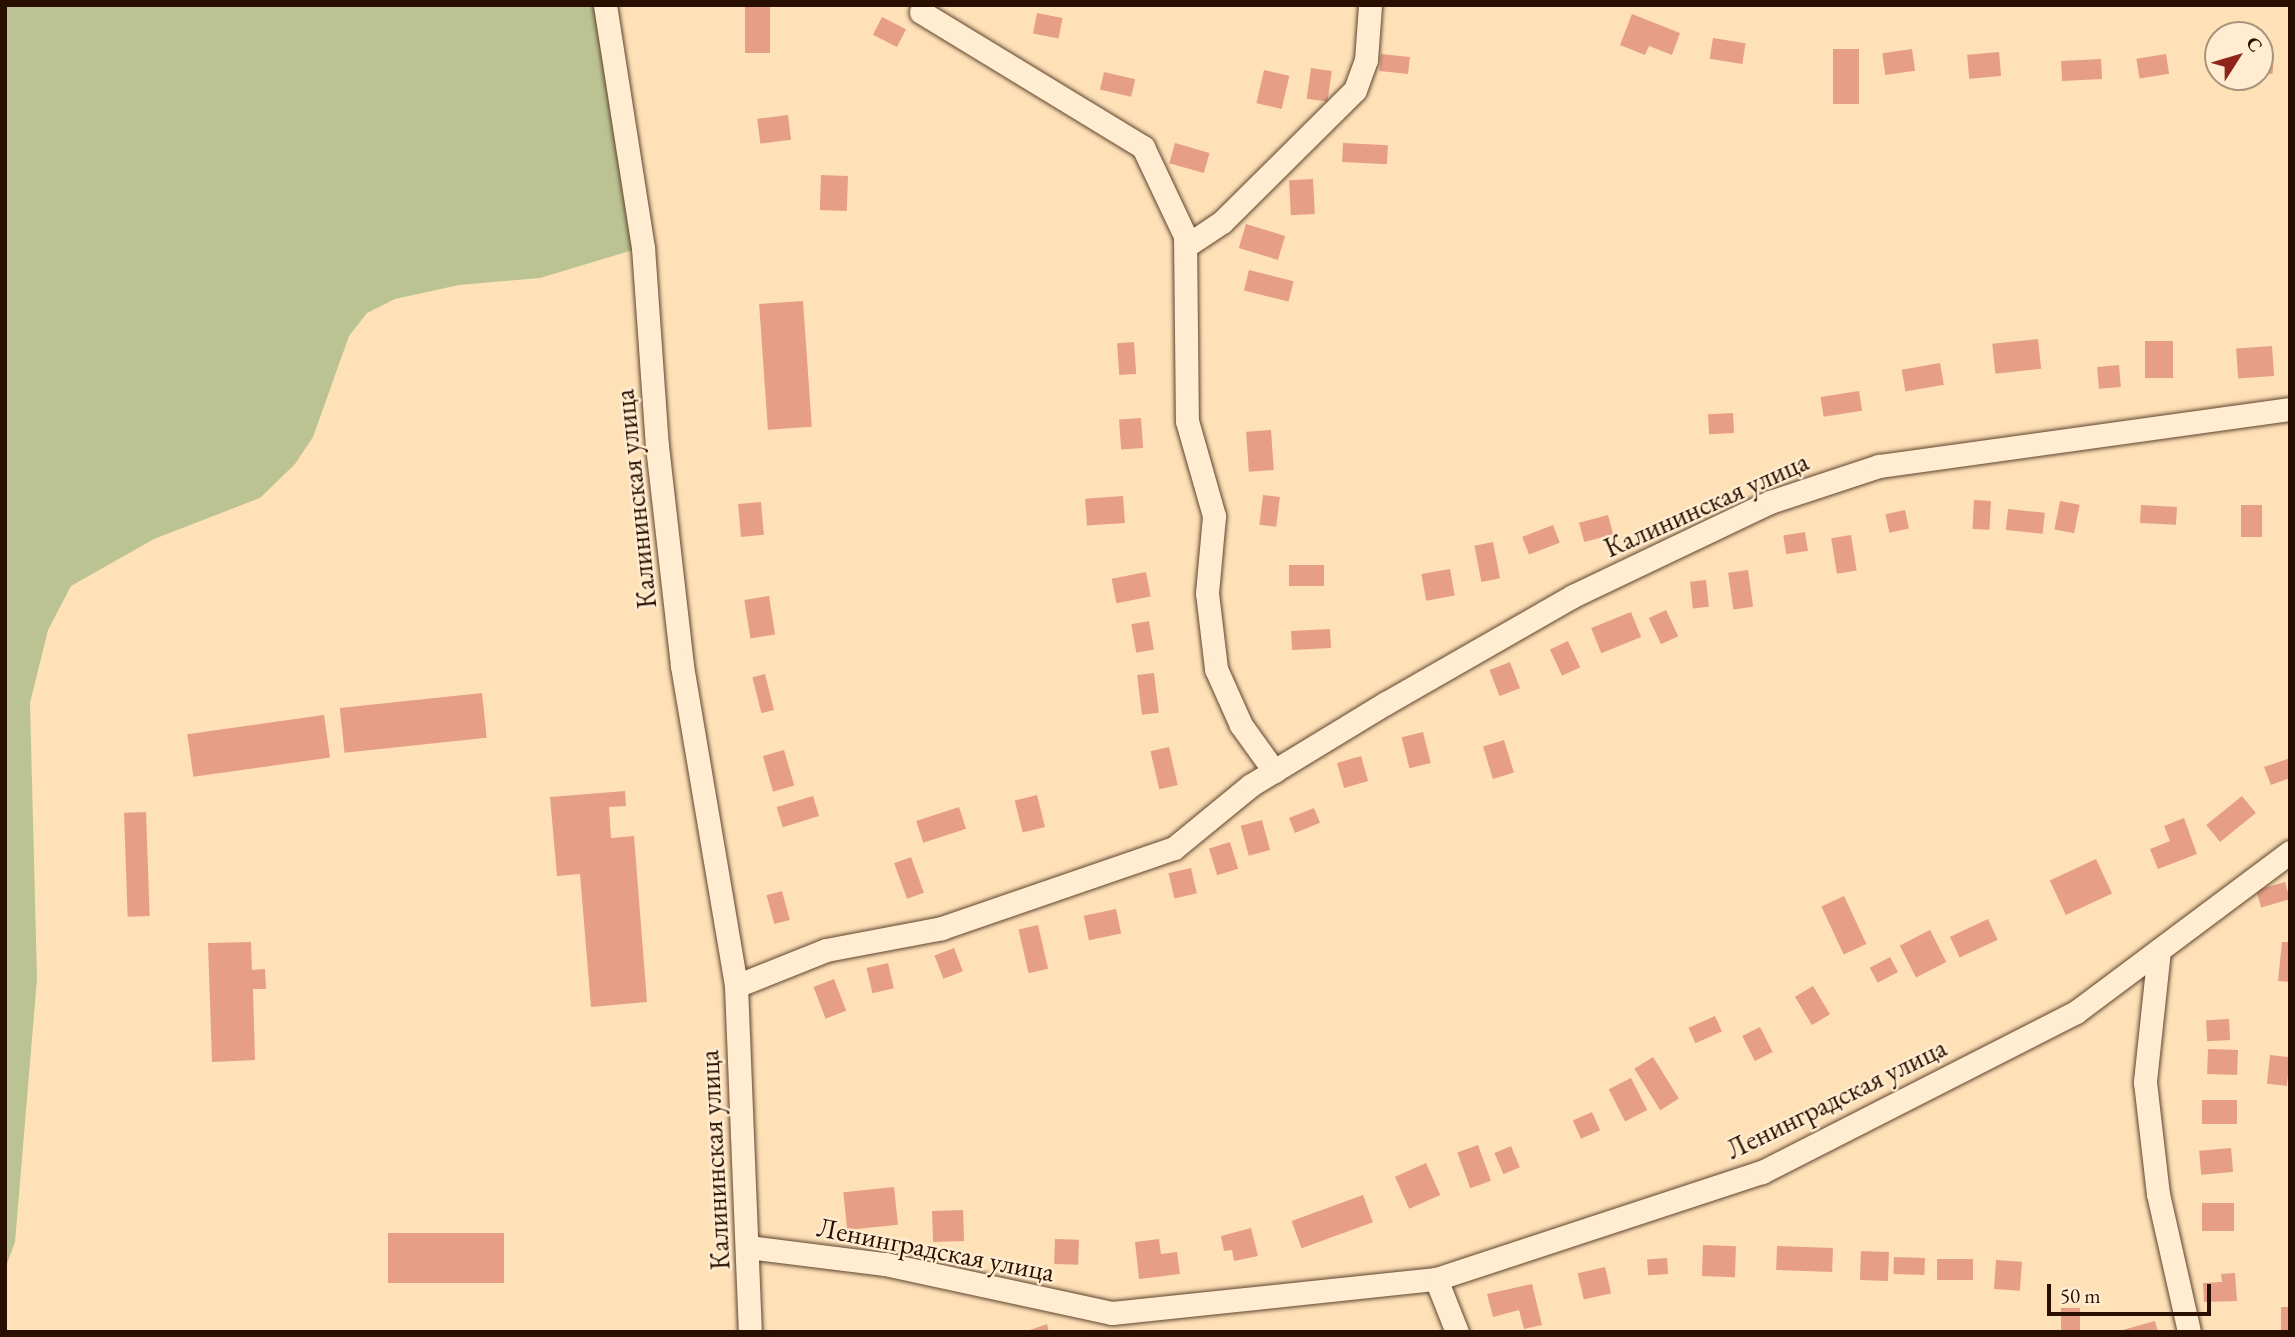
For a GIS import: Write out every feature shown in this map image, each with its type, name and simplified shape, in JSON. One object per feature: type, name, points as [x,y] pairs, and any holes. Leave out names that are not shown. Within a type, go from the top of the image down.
[{"type":"street","name":"Калининская улица","points":[[605,5],[643,247],[657,446],[682,666],[736,986],[750,1332]]},
{"type":"street","points":[[1186,246],[1222,222],[1355,90],[1366,60],[1370,5]]},
{"type":"street","points":[[921,12],[1143,148],[1185,236],[1187,421],[1214,516],[1207,593],[1216,669],[1241,725],[1274,771]]},
{"type":"street","name":"Калининская улица","points":[[736,986],[826,950],[942,928],[1174,848],[1274,771],[1573,596],[1769,502],[1879,466],[2290,408]]},
{"type":"street","name":"Ленинградская улица","points":[[748,1247],[885,1264],[1114,1322],[1436,1279],[1762,1172],[2076,1012],[2290,852]]},
{"type":"street","points":[[2159,950],[2145,1082],[2158,1194],[2189,1332]]},
{"type":"street","points":[[1436,1279],[1458,1332]]},
{"type":"green space","points":[[5,5],[605,5],[643,247],[540,278],[459,285],[395,299],[367,313],[349,336],[313,437],[295,464],[260,498],[154,539],[71,586],[48,630],[30,703],[37,979],[15,1242],[5,1269]]},
{"type":"building","points":[[745,5],[770,5],[770,53],[745,53]]},
{"type":"building","points":[[1037,13],[1063,18],[1059,39],[1033,34]]},
{"type":"building","points":[[1632,14],[1680,33],[1672,55],[1649,46],[1645,55],[1620,45]]},
{"type":"building","points":[[882,17],[906,29],[897,47],[873,35]]},
{"type":"building","points":[[1713,38],[1746,43],[1742,64],[1710,59]]},
{"type":"building","points":[[1833,49],[1859,49],[1859,104],[1833,104]]},
{"type":"building","points":[[1912,49],[1915,71],[1885,75],[1882,53]]},
{"type":"building","points":[[1999,52],[2001,76],[1969,79],[1967,55]]},
{"type":"building","points":[[1381,54],[1410,57],[1408,74],[1379,71]]},
{"type":"building","points":[[2166,54],[2169,74],[2139,78],[2136,59]]},
{"type":"building","points":[[2101,59],[2102,79],[2062,81],[2061,61]]},
{"type":"building","points":[[1311,68],[1332,71],[1327,102],[1307,99]]},
{"type":"building","points":[[1264,70],[1289,76],[1282,109],[1256,103]]},
{"type":"building","points":[[1104,72],[1135,79],[1131,97],[1100,90]]},
{"type":"building","points":[[788,115],[791,140],[760,144],[757,119]]},
{"type":"building","points":[[1175,143],[1210,153],[1204,173],[1169,163]]},
{"type":"building","points":[[1343,143],[1388,145],[1387,164],[1342,162]]},
{"type":"building","points":[[821,175],[848,176],[847,211],[820,210]]},
{"type":"building","points":[[1313,179],[1315,214],[1291,215],[1289,180]]},
{"type":"building","points":[[1246,224],[1285,236],[1278,260],[1239,248]]},
{"type":"building","points":[[1249,270],[1294,281],[1289,302],[1244,290]]},
{"type":"building","points":[[803,301],[812,427],[768,430],[759,304]]},
{"type":"building","points":[[2038,339],[2041,369],[1995,374],[1992,344]]},
{"type":"building","points":[[2145,341],[2173,341],[2173,378],[2145,378]]},
{"type":"building","points":[[1134,342],[1136,374],[1119,375],[1117,343]]},
{"type":"building","points":[[2272,346],[2274,376],[2238,378],[2236,349]]},
{"type":"building","points":[[1940,363],[1944,385],[1905,391],[1902,370]]},
{"type":"building","points":[[2119,365],[2121,387],[2099,389],[2097,367]]},
{"type":"building","points":[[1859,391],[1862,411],[1824,417],[1820,397]]},
{"type":"building","points":[[1733,413],[1734,433],[1709,434],[1708,414]]},
{"type":"building","points":[[1141,418],[1143,448],[1121,449],[1119,420]]},
{"type":"building","points":[[1271,430],[1274,470],[1249,472],[1246,432]]},
{"type":"building","points":[[1263,495],[1280,497],[1276,527],[1259,525]]},
{"type":"building","points":[[1123,496],[1125,523],[1087,526],[1085,499]]},
{"type":"building","points":[[1974,500],[1991,501],[1989,530],[1972,529]]},
{"type":"building","points":[[2060,501],[2080,505],[2074,533],[2054,529]]},
{"type":"building","points":[[761,502],[764,535],[741,537],[738,504]]},
{"type":"building","points":[[2141,505],[2177,507],[2176,525],[2140,523]]},
{"type":"building","points":[[2241,505],[2262,505],[2262,537],[2241,537]]},
{"type":"building","points":[[2008,509],[2045,513],[2043,534],[2006,530]]},
{"type":"building","points":[[1905,510],[1909,529],[1889,533],[1885,514]]},
{"type":"building","points":[[1608,515],[1613,534],[1584,542],[1579,523]]},
{"type":"building","points":[[1553,525],[1560,543],[1529,555],[1522,537]]},
{"type":"building","points":[[1805,532],[1808,551],[1786,554],[1783,535]]},
{"type":"building","points":[[1851,535],[1857,571],[1837,574],[1831,538]]},
{"type":"building","points":[[1493,542],[1500,578],[1481,582],[1474,546]]},
{"type":"building","points":[[1289,565],[1324,565],[1324,586],[1289,586]]},
{"type":"building","points":[[1450,569],[1455,596],[1426,601],[1421,574]]},
{"type":"building","points":[[1748,570],[1753,607],[1733,609],[1728,573]]},
{"type":"building","points":[[1146,572],[1151,597],[1116,603],[1112,579]]},
{"type":"building","points":[[1706,580],[1709,607],[1693,609],[1690,582]]},
{"type":"building","points":[[769,596],[775,635],[750,638],[744,600]]},
{"type":"building","points":[[1666,610],[1678,636],[1661,644],[1649,618]]},
{"type":"building","points":[[1631,612],[1641,637],[1601,653],[1591,628]]},
{"type":"building","points":[[1149,621],[1154,650],[1136,653],[1131,624]]},
{"type":"building","points":[[1330,629],[1331,648],[1292,650],[1291,631]]},
{"type":"building","points":[[1568,641],[1580,667],[1562,676],[1550,649]]},
{"type":"building","points":[[1510,662],[1520,688],[1499,696],[1489,670]]},
{"type":"building","points":[[1154,673],[1159,713],[1142,715],[1137,675]]},
{"type":"building","points":[[765,674],[774,710],[761,713],[752,677]]},
{"type":"building","points":[[482,693],[487,738],[344,753],[340,708]]},
{"type":"building","points":[[324,715],[330,758],[193,777],[187,734]]},
{"type":"building","points":[[1423,732],[1431,763],[1409,768],[1402,737]]},
{"type":"building","points":[[1504,740],[1514,773],[1493,779],[1483,746]]},
{"type":"building","points":[[1169,747],[1178,785],[1159,789],[1150,751]]},
{"type":"building","points":[[784,750],[794,786],[773,792],[763,756]]},
{"type":"building","points":[[1361,756],[1368,781],[1344,788],[1337,763]]},
{"type":"building","points":[[2290,758],[2290,778],[2271,785],[2264,767]]},
{"type":"building","points":[[625,791],[626,806],[609,807],[611,838],[634,836],[647,1002],[591,1007],[580,874],[557,876],[550,797]]},
{"type":"building","points":[[1037,795],[1045,827],[1023,833],[1015,801]]},
{"type":"building","points":[[813,796],[819,816],[783,827],[777,807]]},
{"type":"building","points":[[2242,796],[2256,813],[2220,842],[2206,825]]},
{"type":"building","points":[[959,807],[966,829],[923,843],[916,821]]},
{"type":"building","points":[[1314,808],[1320,823],[1295,833],[1289,818]]},
{"type":"building","points":[[146,812],[150,916],[128,917],[124,813]]},
{"type":"building","points":[[2184,818],[2197,854],[2158,869],[2150,849],[2170,841],[2164,826]]},
{"type":"building","points":[[1262,820],[1270,850],[1249,856],[1241,826]]},
{"type":"building","points":[[1230,842],[1238,869],[1217,875],[1209,848]]},
{"type":"building","points":[[911,857],[924,893],[907,899],[894,863]]},
{"type":"building","points":[[2096,859],[2112,893],[2066,915],[2050,881]]},
{"type":"building","points":[[1191,868],[1197,893],[1174,899],[1169,873]]},
{"type":"building","points":[[2285,882],[2290,899],[2261,908],[2256,890]]},
{"type":"building","points":[[782,891],[790,920],[774,924],[767,895]]},
{"type":"building","points":[[1844,896],[1866,944],[1844,955],[1821,907]]},
{"type":"building","points":[[1116,909],[1121,933],[1089,940],[1084,916]]},
{"type":"building","points":[[1988,919],[1998,940],[1960,958],[1950,937]]},
{"type":"building","points":[[1038,925],[1048,969],[1029,973],[1019,929]]},
{"type":"building","points":[[1930,930],[1946,962],[1916,978],[1900,945]]},
{"type":"building","points":[[251,942],[252,970],[265,969],[266,989],[253,989],[255,1060],[212,1062],[208,943]]},
{"type":"building","points":[[2282,942],[2290,942],[2290,982],[2278,981]]},
{"type":"building","points":[[954,948],[963,971],[943,979],[934,956]]},
{"type":"building","points":[[1890,957],[1898,972],[1878,983],[1870,968]]},
{"type":"building","points":[[888,963],[894,988],[872,993],[867,968]]},
{"type":"building","points":[[834,979],[846,1011],[826,1019],[813,987]]},
{"type":"building","points":[[1813,986],[1830,1014],[1812,1025],[1795,997]]},
{"type":"building","points":[[1715,1016],[1722,1032],[1695,1043],[1689,1028]]},
{"type":"building","points":[[2229,1019],[2230,1040],[2207,1041],[2206,1020]]},
{"type":"building","points":[[1760,1027],[1773,1052],[1755,1061],[1742,1036]]},
{"type":"building","points":[[2208,1049],[2238,1050],[2237,1075],[2207,1074]]},
{"type":"building","points":[[2270,1055],[2290,1057],[2287,1086],[2267,1084]]},
{"type":"building","points":[[1653,1057],[1679,1099],[1660,1110],[1634,1069]]},
{"type":"building","points":[[1631,1078],[1647,1110],[1625,1121],[1609,1089]]},
{"type":"building","points":[[2202,1100],[2237,1100],[2237,1124],[2202,1124]]},
{"type":"building","points":[[1592,1112],[1600,1130],[1581,1139],[1573,1121]]},
{"type":"building","points":[[1478,1145],[1491,1181],[1470,1188],[1457,1153]]},
{"type":"building","points":[[1511,1146],[1520,1167],[1503,1174],[1494,1153]]},
{"type":"building","points":[[2231,1148],[2233,1172],[2201,1175],[2199,1151]]},
{"type":"building","points":[[1426,1163],[1440,1195],[1409,1209],[1395,1177]]},
{"type":"building","points":[[894,1187],[898,1225],[847,1230],[843,1192]]},
{"type":"building","points":[[1363,1195],[1373,1222],[1302,1248],[1292,1221]]},
{"type":"building","points":[[2202,1203],[2234,1203],[2234,1231],[2202,1231]]},
{"type":"building","points":[[963,1210],[964,1241],[933,1242],[932,1211]]},
{"type":"building","points":[[1251,1228],[1258,1256],[1234,1261],[1232,1250],[1224,1251],[1221,1236]]},
{"type":"building","points":[[388,1233],[504,1233],[504,1283],[388,1283]]},
{"type":"building","points":[[1055,1239],[1079,1240],[1078,1265],[1054,1264]]},
{"type":"building","points":[[1159,1239],[1161,1254],[1177,1252],[1180,1274],[1139,1279],[1135,1242]]},
{"type":"building","points":[[1703,1245],[1736,1246],[1735,1277],[1702,1276]]},
{"type":"building","points":[[1777,1246],[1833,1248],[1832,1272],[1776,1270]]},
{"type":"building","points":[[1861,1251],[1889,1252],[1888,1281],[1860,1280]]},
{"type":"building","points":[[1894,1257],[1925,1258],[1924,1275],[1893,1274]]},
{"type":"building","points":[[1667,1258],[1668,1274],[1648,1275],[1647,1259]]},
{"type":"building","points":[[1937,1259],[1973,1259],[1973,1280],[1937,1280]]},
{"type":"building","points":[[1996,1260],[2022,1262],[2020,1291],[1994,1289]]},
{"type":"building","points":[[1605,1267],[1611,1293],[1584,1300],[1578,1273]]},
{"type":"building","points":[[2235,1273],[2237,1301],[2204,1302],[2203,1283],[2222,1282],[2221,1274]]},
{"type":"building","points":[[1532,1284],[1542,1325],[1524,1329],[1519,1310],[1493,1317],[1487,1294]]},
{"type":"building","points":[[2281,1307],[2290,1307],[2290,1332],[2281,1332]]},
{"type":"building","points":[[2061,1308],[2080,1308],[2080,1332],[2061,1332]]},
{"type":"building","points":[[2155,1321],[2158,1332],[2119,1332],[2119,1331]]},
{"type":"building","points":[[1047,1324],[1049,1332],[1027,1332],[1027,1331]]}]
